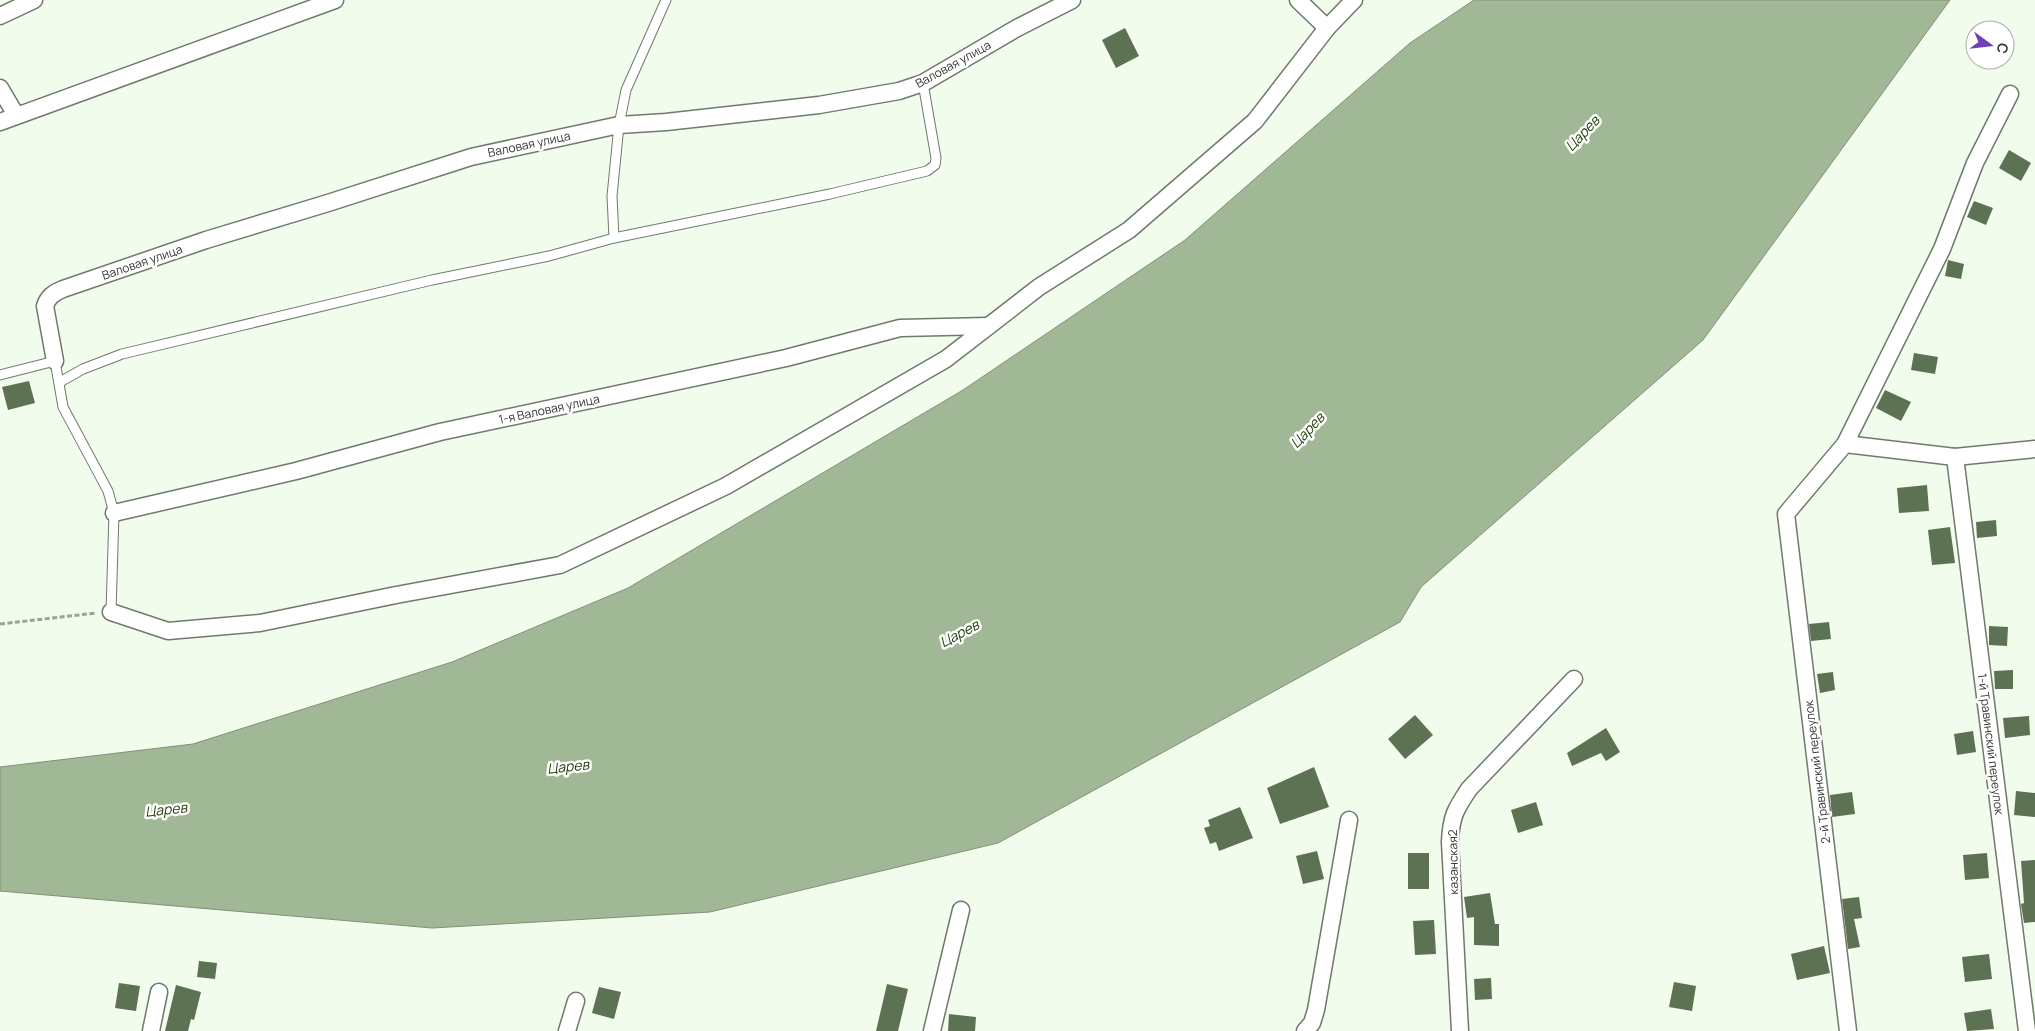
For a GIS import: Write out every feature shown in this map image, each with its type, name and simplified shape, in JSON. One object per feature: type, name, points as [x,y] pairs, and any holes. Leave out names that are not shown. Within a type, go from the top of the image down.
[{"type":"street","points":[[0,16],[34,0]]},
{"type":"street","points":[[0,122],[334,0]]},
{"type":"street","name":"Валовая улица","points":[[54,361],[45,306],[54,292],[206,240],[328,204],[471,156],[618,125],[666,122],[819,105],[899,91],[923,83],[1017,28],[1072,0]]},
{"type":"street","points":[[1298,0],[1327,28]]},
{"type":"street","points":[[110,612],[168,631],[260,623],[396,595],[560,565],[726,486],[946,359],[1039,287],[1130,230],[1255,121],[1327,28],[1354,0]]},
{"type":"street","points":[[0,88],[16,116]]},
{"type":"street","points":[[2010,94],[1974,163],[1942,249],[1845,444],[1955,457],[2035,450]]},
{"type":"street","name":"1-я Валовая улица","points":[[114,513],[296,471],[440,432],[786,358],[900,328],[988,326]]},
{"type":"street","name":"2-й Травинский переулок","points":[[1845,444],[1786,514],[1848,1031]]},
{"type":"street","name":"1-й Травинский переулок","points":[[1955,457],[2027,1031]]},
{"type":"street","name":"казанская2","points":[[1460,1031],[1450,842],[1455,810],[1469,789],[1574,679]]},
{"type":"street","points":[[1306,1031],[1312,1023],[1316,1010],[1349,820]]},
{"type":"street","points":[[932,1031],[961,910]]},
{"type":"street","points":[[151,1031],[159,992]]},
{"type":"street","points":[[567,1031],[576,1001]]},
{"type":"lane","points":[[614,238],[612,196],[618,125],[626,90],[666,0]]},
{"type":"lane","points":[[60,382],[83,369],[122,354],[432,280],[549,256],[614,238],[830,194],[931,169],[935,164],[936,158],[923,83]]},
{"type":"lane","points":[[0,375],[54,361],[60,382],[63,406],[108,491],[114,513],[110,612]]},
{"type":"path","points":[[0,624],[110,612]]},
{"type":"water","name":"Царев","points":[[1474,0],[1950,0],[1703,340],[1421,587],[1400,622],[998,843],[710,912],[432,928],[0,891],[0,767],[193,744],[452,662],[628,588],[963,390],[1185,240],[1410,43]]},
{"type":"building","points":[[1125,28],[1139,56],[1116,68],[1102,40]]},
{"type":"building","points":[[2009,150],[2031,163],[2021,181],[1999,168]]},
{"type":"building","points":[[1974,201],[1993,208],[1986,225],[1967,217]]},
{"type":"building","points":[[1948,260],[1964,264],[1961,279],[1945,276]]},
{"type":"building","points":[[1914,353],[1938,357],[1935,374],[1911,370]]},
{"type":"building","points":[[29,381],[35,403],[8,410],[2,387]]},
{"type":"building","points":[[1885,390],[1911,402],[1901,421],[1876,408]]},
{"type":"building","points":[[1927,485],[1929,511],[1899,513],[1897,488]]},
{"type":"building","points":[[1996,520],[1997,536],[1977,538],[1976,522]]},
{"type":"building","points":[[1950,527],[1955,563],[1932,565],[1928,530]]},
{"type":"building","points":[[1829,622],[1831,639],[1811,641],[1809,624]]},
{"type":"building","points":[[1989,626],[2008,627],[2007,646],[1989,645]]},
{"type":"building","points":[[2013,670],[2013,689],[1995,689],[1994,671]]},
{"type":"building","points":[[1833,672],[1835,690],[1820,693],[1817,674]]},
{"type":"building","points":[[1415,715],[1433,735],[1405,759],[1388,739]]},
{"type":"building","points":[[2029,716],[2030,735],[2005,738],[2003,718]]},
{"type":"building","points":[[1606,728],[1620,752],[1606,761],[1601,753],[1572,766],[1567,753]]},
{"type":"building","points":[[1973,731],[1976,752],[1957,755],[1954,734]]},
{"type":"building","points":[[1314,767],[1329,807],[1280,824],[1267,788]]},
{"type":"building","points":[[2016,791],[2035,793],[2035,817],[2014,815]]},
{"type":"building","points":[[1852,792],[1855,814],[1832,817],[1830,795]]},
{"type":"building","points":[[1536,802],[1543,825],[1518,833],[1511,810]]},
{"type":"building","points":[[1240,807],[1253,838],[1219,851],[1216,842],[1210,844],[1204,828],[1210,826],[1208,820]]},
{"type":"building","points":[[1317,851],[1324,879],[1303,884],[1296,856]]},
{"type":"building","points":[[1408,853],[1429,853],[1429,889],[1408,889]]},
{"type":"building","points":[[1987,853],[1989,878],[1965,880],[1963,855]]},
{"type":"building","points":[[2035,860],[2035,922],[2024,923],[2021,904],[2024,903],[2021,861]]},
{"type":"building","points":[[1490,893],[1495,924],[1499,924],[1499,946],[1474,945],[1474,917],[1467,918],[1464,897]]},
{"type":"building","points":[[1859,897],[1862,918],[1854,919],[1860,947],[1848,949],[1842,899]]},
{"type":"building","points":[[1434,920],[1436,954],[1415,955],[1413,921]]},
{"type":"building","points":[[1824,946],[1830,973],[1797,980],[1791,954]]},
{"type":"building","points":[[1989,954],[1992,979],[1965,982],[1962,957]]},
{"type":"building","points":[[199,961],[217,963],[215,979],[197,977]]},
{"type":"building","points":[[1491,978],[1492,999],[1475,1000],[1474,979]]},
{"type":"building","points":[[1674,982],[1696,986],[1692,1011],[1669,1007]]},
{"type":"building","points":[[119,983],[140,986],[136,1011],[115,1008]]},
{"type":"building","points":[[887,984],[908,989],[898,1031],[876,1031]]},
{"type":"building","points":[[176,985],[201,992],[194,1020],[191,1019],[188,1031],[165,1031]]},
{"type":"building","points":[[599,987],[621,992],[614,1019],[592,1013]]},
{"type":"building","points":[[1991,1009],[1994,1029],[1967,1031],[1964,1013]]},
{"type":"building","points":[[949,1014],[976,1017],[975,1031],[948,1031]]}]
